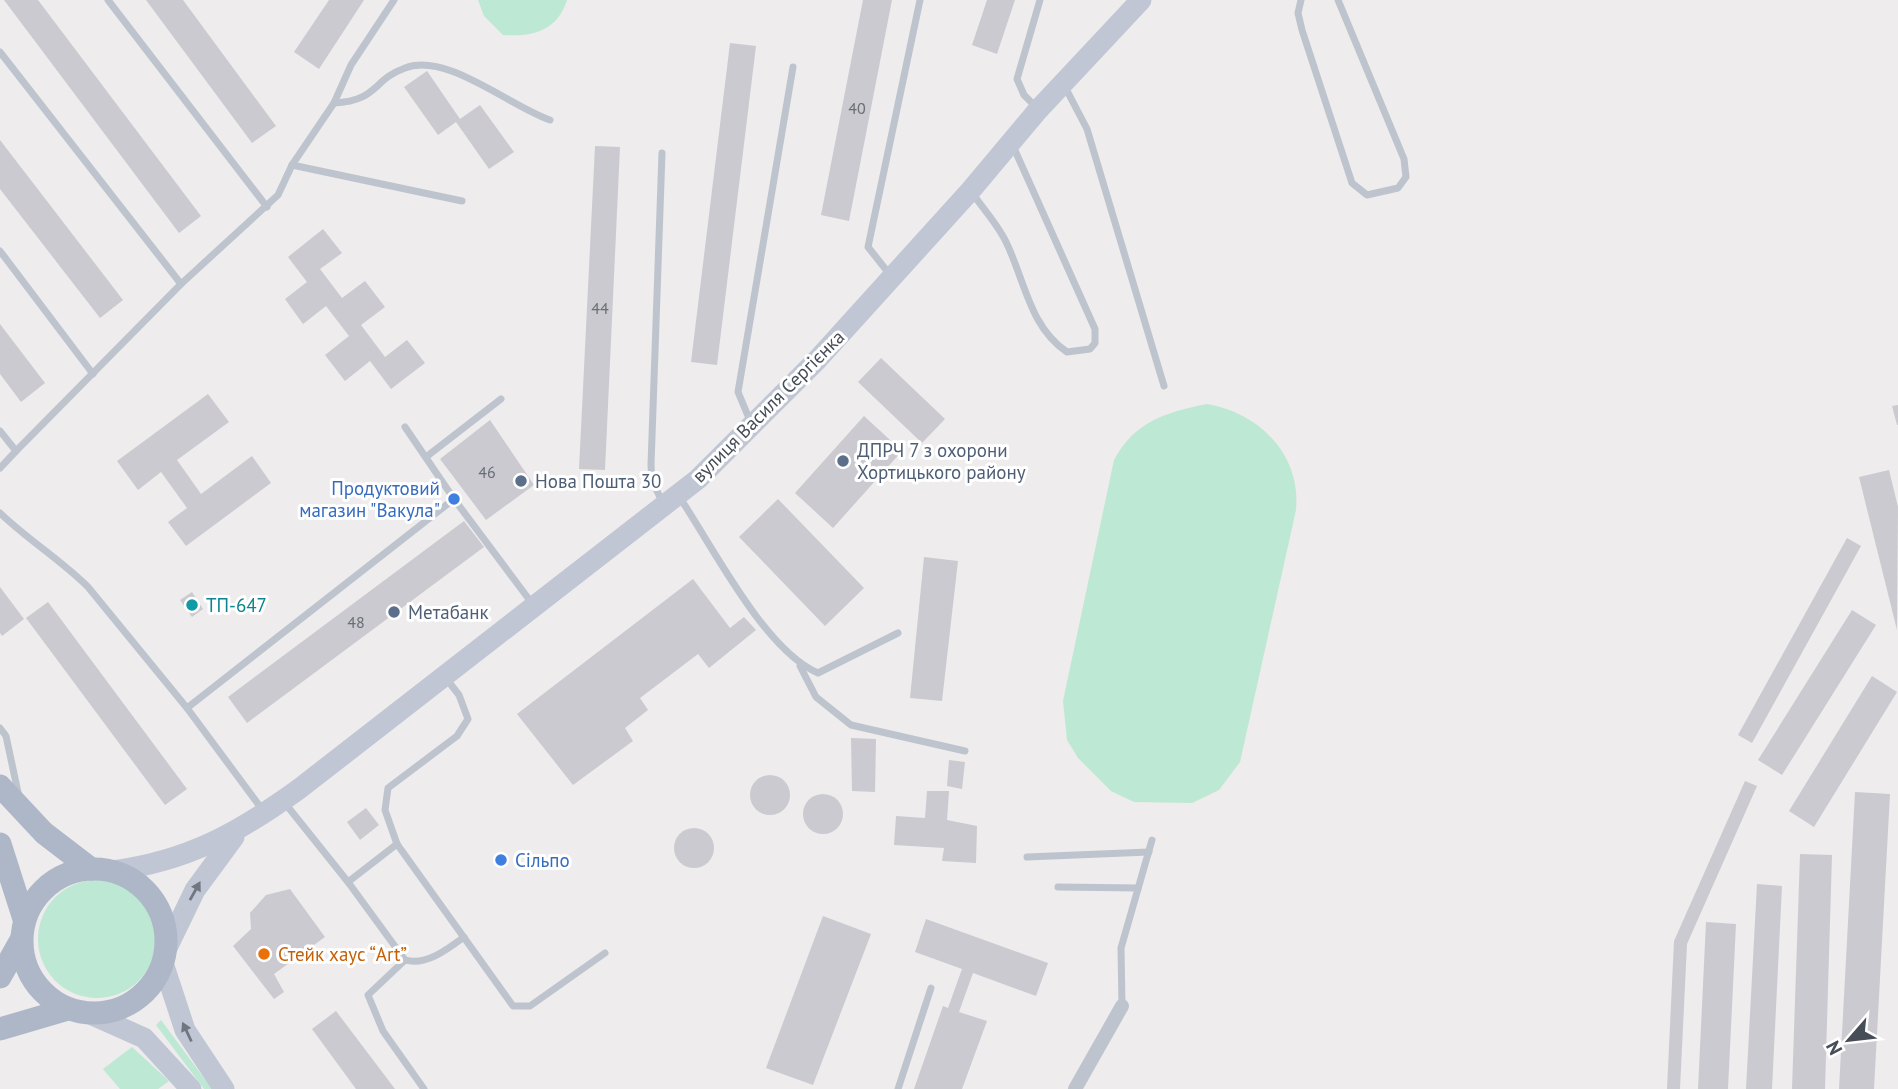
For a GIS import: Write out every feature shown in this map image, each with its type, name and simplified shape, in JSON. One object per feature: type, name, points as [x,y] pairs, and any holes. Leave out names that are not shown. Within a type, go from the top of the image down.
[{"type":"main road","name":"вулиця Василя Сергієнка","points":[[101,870],[173,860],[240,830],[445,677],[671,500],[752,427],[971,190],[1038,110],[1141,0]]},
{"type":"main road","points":[[0,786],[44,833],[101,870],[132,879],[148,893],[159,911],[165,931],[164,957],[185,1030],[200,1057],[224,1089]]},
{"type":"main road","name":"вулиця Василя Сергієнка","points":[[164,957],[195,890],[240,830]]},
{"type":"main road","points":[[0,844],[23,929],[24,962],[34,982],[49,998],[144,1038],[185,1087]]},
{"type":"main road","points":[[0,977],[34,899],[50,883],[69,873],[101,870]]},
{"type":"main road","points":[[0,1029],[79,1012],[114,1011],[135,1001],[152,984],[164,957]]},
{"type":"street","points":[[1075,1089],[1122,1006]]},
{"type":"lane","points":[[108,0],[267,207]]},
{"type":"lane","points":[[0,468],[181,284],[267,207],[334,103],[351,65],[394,0]]},
{"type":"lane","points":[[891,276],[868,247],[920,0]]},
{"type":"lane","points":[[1038,110],[1024,95],[1017,79],[1040,0]]},
{"type":"lane","points":[[1301,0],[1298,13],[1302,30],[1352,183],[1367,195],[1398,188],[1406,177],[1404,159],[1338,0]]},
{"type":"lane","points":[[0,52],[181,284]]},
{"type":"lane","points":[[334,103],[355,102],[403,68],[431,63],[528,112],[550,120]]},
{"type":"lane","points":[[752,427],[738,392],[793,67]]},
{"type":"lane","points":[[1063,83],[1087,129],[1164,386]]},
{"type":"lane","points":[[971,190],[1006,241],[1035,316],[1054,343],[1067,352],[1090,349],[1095,343],[1095,329],[1012,144]]},
{"type":"lane","points":[[662,153],[652,481],[671,500],[754,612],[800,665],[816,697],[851,725],[965,751]]},
{"type":"lane","points":[[292,165],[462,201]]},
{"type":"lane","points":[[0,251],[93,374]]},
{"type":"lane","points":[[426,457],[501,399]]},
{"type":"lane","points":[[405,427],[454,499],[534,607]]},
{"type":"lane","points":[[0,431],[16,452]]},
{"type":"lane","points":[[187,708],[454,499]]},
{"type":"lane","points":[[0,513],[26,539],[72,571],[88,587],[187,708],[265,812]]},
{"type":"lane","points":[[800,665],[818,673],[898,633]]},
{"type":"lane","points":[[445,677],[458,695],[468,719],[457,736],[388,788],[385,810],[397,844],[508,1001],[520,1008],[530,1006],[605,953]]},
{"type":"lane","points":[[0,728],[6,736],[22,811]]},
{"type":"lane","points":[[283,800],[348,881],[405,960]]},
{"type":"lane","points":[[1122,1006],[1121,948],[1152,840]]},
{"type":"lane","points":[[348,881],[397,844]]},
{"type":"lane","points":[[1027,858],[1149,852]]},
{"type":"lane","points":[[1058,887],[1138,888]]},
{"type":"lane","points":[[424,1089],[383,1031],[368,995],[405,960],[417,961],[441,953],[464,937]]},
{"type":"lane","points":[[898,1089],[932,988]]},
{"type":"green space","points":[[478,0],[567,0],[557,19],[542,30],[524,35],[503,35],[484,16]]},
{"type":"green space","points":[[1207,404],[1244,416],[1273,439],[1292,471],[1296,510],[1240,762],[1219,790],[1192,803],[1134,802],[1111,791],[1078,758],[1067,740],[1063,701],[1114,460],[1131,436],[1141,428],[1165,415]]},
{"type":"green space","points":[[97,880],[120,885],[139,897],[151,916],[156,939],[151,962],[139,981],[120,993],[97,998],[74,993],[55,981],[43,962],[38,939],[43,916],[55,897],[74,885]]},
{"type":"green space","points":[[161,1020],[212,1089],[204,1089],[156,1025]]},
{"type":"green space","points":[[132,1047],[169,1081],[158,1089],[120,1089],[103,1069]]},
{"type":"building","points":[[4,0],[38,0],[201,216],[179,233]]},
{"type":"building","points":[[146,0],[183,0],[276,126],[252,143]]},
{"type":"building","points":[[329,0],[364,0],[319,69],[294,52]]},
{"type":"building","points":[[863,0],[892,0],[849,221],[821,215]]},
{"type":"building","points":[[987,0],[1015,0],[997,54],[972,45]]},
{"type":"building","points":[[730,43],[756,46],[717,365],[691,362]]},
{"type":"building","points":[[427,71],[460,119],[480,105],[514,152],[489,169],[456,122],[438,135],[404,87]]},
{"type":"building","points":[[0,140],[123,300],[100,318],[0,189]]},
{"type":"building","points":[[595,146],[620,147],[605,470],[579,469]]},
{"type":"building","points":[[323,229],[342,253],[320,269],[342,298],[365,281],[385,307],[361,325],[385,357],[407,340],[425,363],[391,389],[370,361],[345,381],[325,355],[349,336],[326,306],[303,324],[285,299],[307,282],[288,257]]},
{"type":"building","points":[[0,324],[45,383],[21,402],[0,374]]},
{"type":"building","points":[[881,358],[945,419],[922,443],[858,382]]},
{"type":"building","points":[[208,394],[229,422],[177,460],[201,494],[252,456],[271,483],[186,546],[168,522],[187,508],[161,472],[138,490],[117,461]]},
{"type":"building","points":[[1898,405],[1898,425],[1897,425],[1892,406]]},
{"type":"building","points":[[864,416],[902,451],[833,528],[795,493]]},
{"type":"building","points":[[490,420],[534,485],[486,520],[440,459]]},
{"type":"building","points":[[1889,470],[1898,507],[1897,630],[1859,477]]},
{"type":"building","points":[[778,499],[864,588],[825,626],[739,537]]},
{"type":"building","points":[[464,521],[484,547],[247,723],[228,697]]},
{"type":"building","points":[[1847,538],[1861,546],[1752,743],[1738,735]]},
{"type":"building","points":[[924,557],[958,561],[942,701],[910,698]]},
{"type":"building","points":[[693,579],[730,628],[744,617],[756,630],[709,668],[698,654],[640,698],[648,710],[625,728],[633,741],[573,785],[517,714]]},
{"type":"building","points":[[0,587],[24,619],[2,636],[0,633]]},
{"type":"building","name":"ТП-647","points":[[192,592],[203,609],[192,617],[180,600]]},
{"type":"building","points":[[48,602],[187,789],[165,805],[26,618]]},
{"type":"building","points":[[1852,610],[1876,625],[1782,775],[1758,760]]},
{"type":"building","points":[[1872,676],[1897,692],[1814,827],[1789,811]]},
{"type":"building","points":[[851,738],[876,739],[875,792],[852,791]]},
{"type":"building","points":[[949,760],[965,762],[962,789],[947,786]]},
{"type":"building","points":[[770,775],[778,776],[784,781],[789,787],[789,803],[784,809],[778,814],[770,815],[762,814],[756,809],[751,803],[750,795],[751,787],[756,781],[762,776]]},
{"type":"building","points":[[1745,781],[1757,786],[1687,944],[1680,1089],[1667,1089],[1674,941]]},
{"type":"building","points":[[927,791],[949,791],[947,820],[977,826],[976,863],[942,861],[944,848],[894,845],[896,816],[925,818]]},
{"type":"building","points":[[1855,792],[1890,794],[1874,1089],[1839,1089]]},
{"type":"building","points":[[823,794],[831,795],[837,800],[842,806],[842,822],[837,828],[831,833],[823,834],[815,833],[809,828],[804,822],[803,814],[804,806],[809,800],[815,795]]},
{"type":"building","points":[[366,808],[379,825],[360,840],[347,822]]},
{"type":"building","points":[[694,828],[702,829],[708,834],[713,840],[713,856],[708,862],[702,867],[694,868],[686,867],[680,862],[675,856],[674,848],[675,840],[680,834],[686,829]]},
{"type":"building","points":[[1800,854],[1832,855],[1825,1089],[1792,1089]]},
{"type":"building","points":[[1757,884],[1782,886],[1772,1089],[1746,1089]]},
{"type":"building","name":"Стейк хаус “Art”","points":[[290,889],[325,937],[274,974],[284,992],[274,999],[233,946],[251,929],[250,913],[266,895]]},
{"type":"building","points":[[823,916],[871,934],[813,1085],[766,1068]]},
{"type":"building","points":[[926,919],[1048,963],[1036,996],[973,973],[959,1012],[987,1021],[962,1089],[914,1089],[943,1006],[948,1008],[962,969],[915,952]]},
{"type":"building","points":[[1706,922],[1736,924],[1728,1089],[1698,1089]]},
{"type":"building","points":[[336,1011],[395,1089],[356,1089],[312,1029]]},
{"type":"place","name":"ДПРЧ 7 з охорони Хортицького району","points":[[843,461]]},
{"type":"place","name":"Нова Пошта 30","points":[[521,481]]},
{"type":"place","name":"Продуктовий магазин \"Вакула\"","points":[[454,499]]},
{"type":"place","name":"ТП-647","points":[[192,605]]},
{"type":"place","name":"Метабанк","points":[[394,612]]},
{"type":"place","name":"Сільпо","points":[[501,860]]},
{"type":"place","name":"Стейк хаус “Art”","points":[[264,954]]}]
